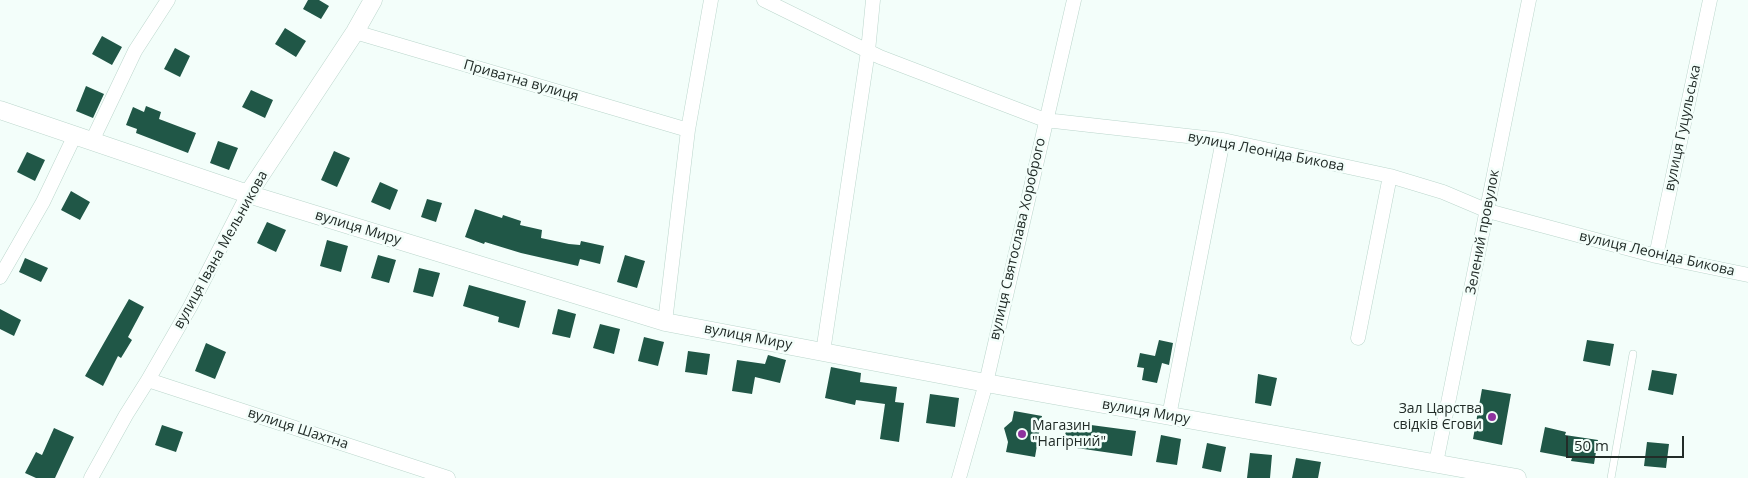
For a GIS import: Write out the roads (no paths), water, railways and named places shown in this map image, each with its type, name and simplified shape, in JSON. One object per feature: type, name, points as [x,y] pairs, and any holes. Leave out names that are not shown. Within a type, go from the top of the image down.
[{"type":"street","points":[[92,141],[136,51],[168,0]]},
{"type":"street","name":"вулиця Івана Мельникова","points":[[91,478],[190,307],[248,194],[355,32],[373,0]]},
{"type":"street","points":[[665,322],[688,130],[711,0]]},
{"type":"street","name":"вулиця Леоніда Бикова","points":[[764,0],[880,57],[1045,120],[1223,140],[1390,176],[1443,192],[1488,211],[1656,256],[1748,275]]},
{"type":"street","points":[[823,352],[868,51],[873,0]]},
{"type":"street","name":"вулиця Святослава Хороброго","points":[[959,478],[986,383],[1074,0]]},
{"type":"street","name":"Зелений провулок","points":[[1436,464],[1529,0]]},
{"type":"street","name":"вулиця Гуцульська","points":[[1656,256],[1710,0]]},
{"type":"street","name":"Приватна вулиця","points":[[355,32],[688,130]]},
{"type":"street","name":"вулиця Миру","points":[[0,110],[248,194],[665,322],[986,383],[1517,478]]},
{"type":"street","points":[[0,277],[42,202],[75,135]]},
{"type":"street","points":[[1169,416],[1223,140]]},
{"type":"street","points":[[1358,338],[1390,176]]},
{"type":"street","name":"вулиця Шахтна","points":[[148,380],[448,478]]},
{"type":"lane","points":[[1611,478],[1633,354]]},
{"type":"place","name":"Зал Царства свідків Єгови","points":[[1492,417]]},
{"type":"place","name":"Магазин \"Нагірний\"","points":[[1022,434]]}]
